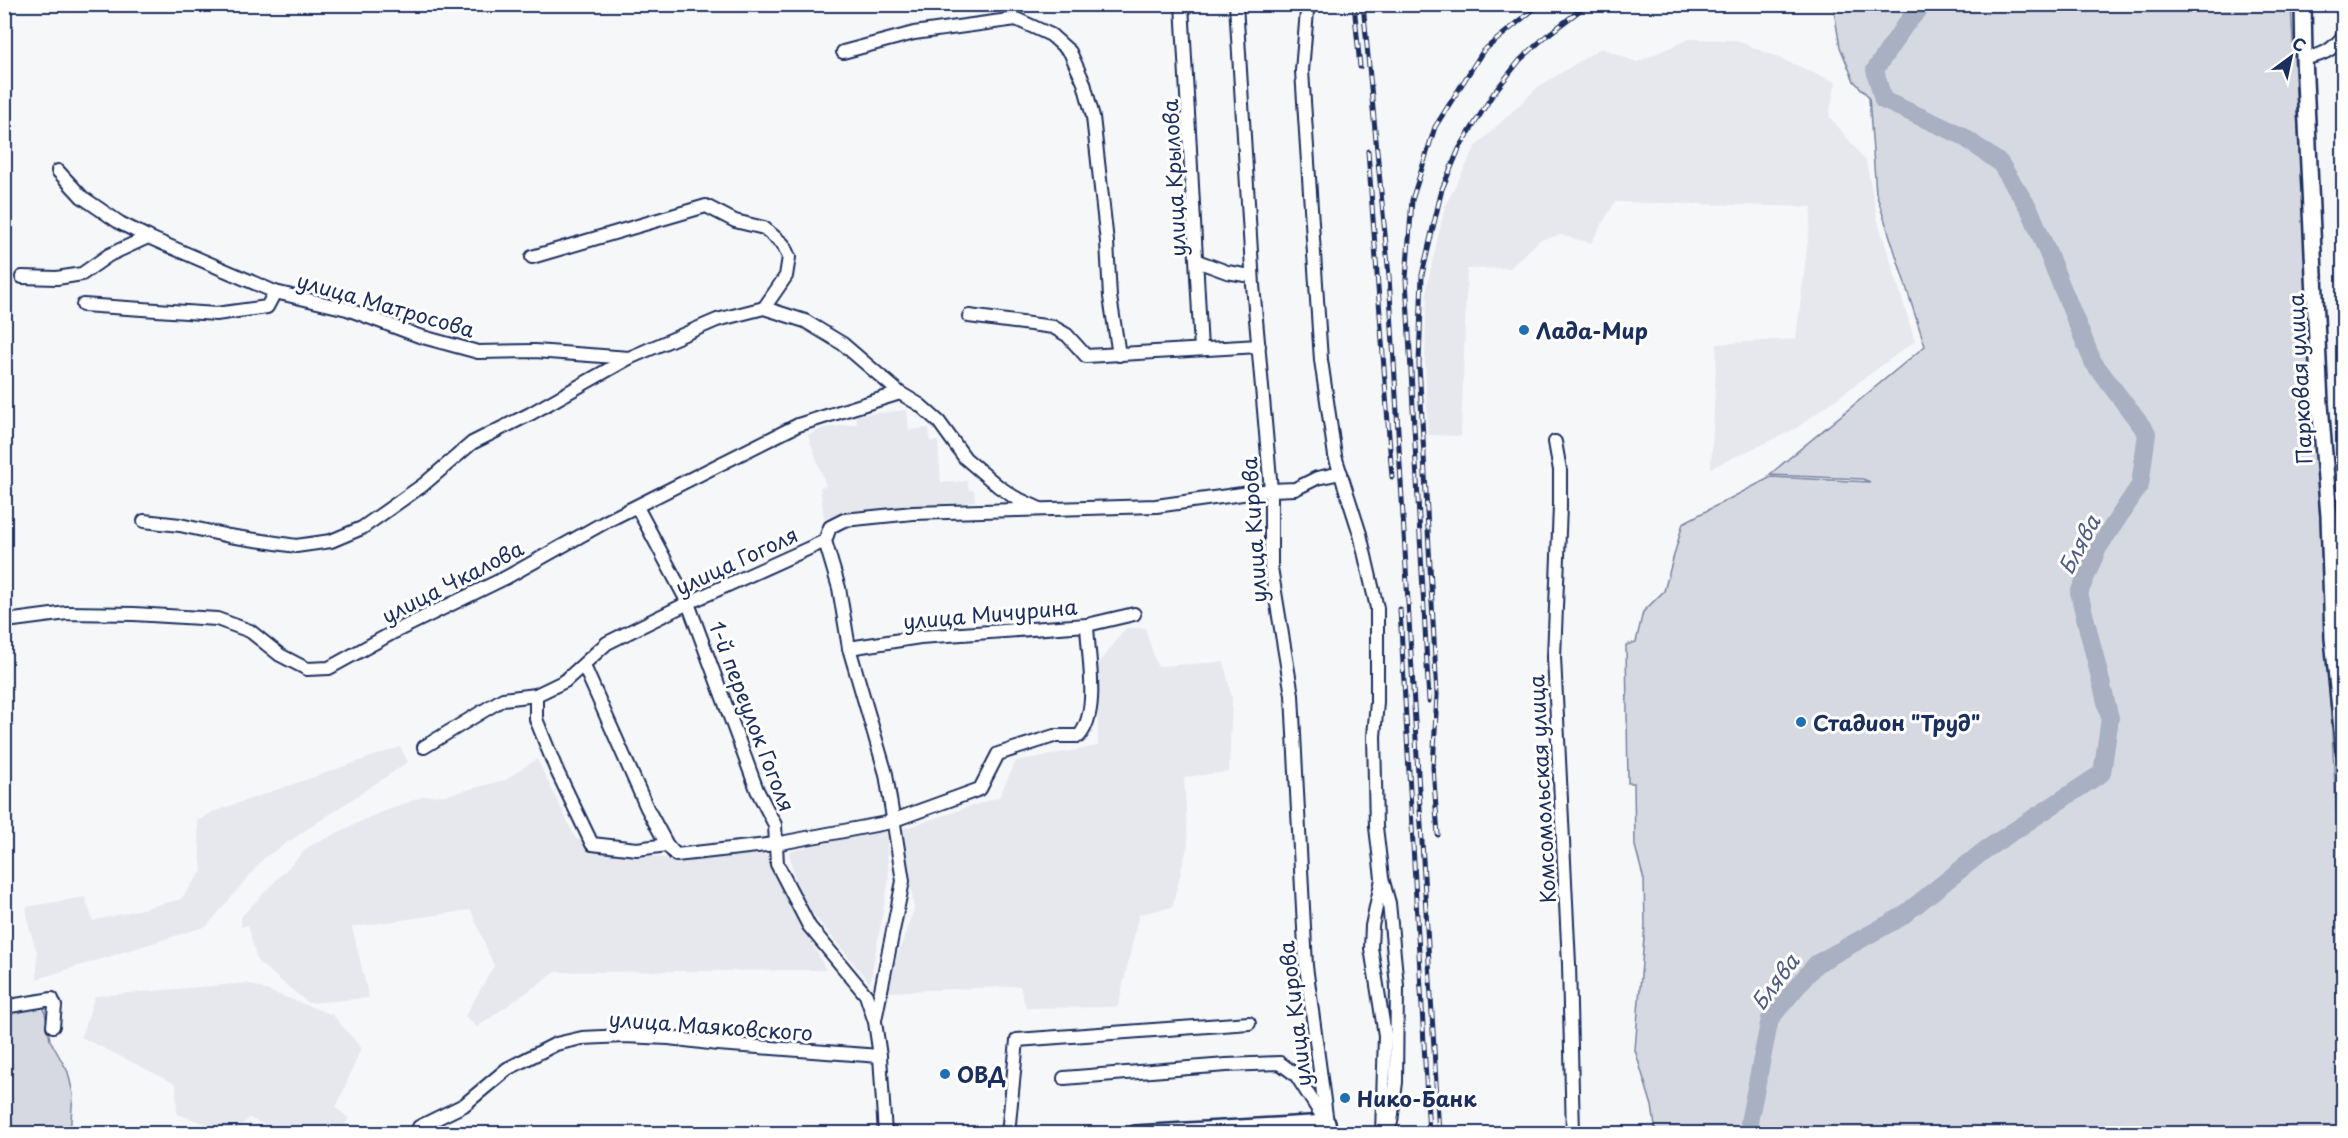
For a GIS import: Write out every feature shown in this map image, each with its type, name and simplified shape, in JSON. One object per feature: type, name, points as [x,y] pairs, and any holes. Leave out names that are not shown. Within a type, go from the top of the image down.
[{"type":"street","name":"улица Крылова","points":[[1182,4],[1201,350]]},
{"type":"street","name":"улица Кирова","points":[[1236,4],[1253,285],[1270,490],[1271,568],[1292,695],[1306,966],[1328,1128]]},
{"type":"street","name":"Парковая улица","points":[[2303,4],[2320,404],[2329,516],[2333,638],[2343,750]]},
{"type":"street","points":[[1308,7],[1302,71],[1321,360],[1335,456],[1360,534],[1377,608],[1377,702],[1374,736],[1376,827],[1382,878],[1389,903],[1397,986],[1396,1082],[1391,1122],[1384,1134]]},
{"type":"street","points":[[843,52],[914,33],[1016,19],[1051,35],[1070,52],[1084,83],[1093,117],[1107,242],[1110,297],[1119,355]]},
{"type":"street","points":[[2304,58],[2318,56],[2336,46],[2343,35]]},
{"type":"street","name":"улица Матросова","points":[[58,171],[82,197],[120,223],[275,292],[347,309],[419,336],[478,352],[535,351],[629,358]]},
{"type":"street","points":[[532,257],[706,206],[735,221],[764,228],[783,244],[789,257],[786,276],[764,308],[805,321],[843,344],[900,393],[939,422],[965,458],[1014,497],[1040,509]]},
{"type":"street","points":[[22,276],[57,278],[82,274],[117,251],[148,237]]},
{"type":"street","points":[[1197,261],[1227,272],[1245,275]]},
{"type":"street","name":"улица Матросова","points":[[83,304],[216,314],[267,307],[275,292]]},
{"type":"street","name":"улица Матросова","points":[[144,521],[180,525],[229,536],[296,546],[331,541],[362,528],[423,485],[472,443],[530,414],[629,358],[717,320],[764,308]]},
{"type":"street","points":[[969,316],[1053,327],[1067,335],[1086,356],[1259,346]]},
{"type":"street","name":"улица Чкалова","points":[[6,621],[67,613],[217,619],[250,631],[280,655],[307,669],[329,668],[394,632],[507,577],[637,507],[798,425],[900,393]]},
{"type":"street","name":"Комсомольская улица","points":[[1555,442],[1560,470],[1560,506],[1554,657],[1569,964],[1573,1134]]},
{"type":"street","name":"улица Гоголя","points":[[424,747],[503,699],[536,695],[566,681],[607,643],[688,603],[825,541],[830,527],[844,520],[913,513],[1156,506],[1270,490],[1295,489],[1317,478],[1341,473]]},
{"type":"street","name":"1-й переулок Гоголя","points":[[637,507],[688,603],[757,790],[775,825],[777,864],[809,926],[866,995],[875,1022]]},
{"type":"street","points":[[825,541],[839,588],[849,648],[886,774],[903,881],[875,1022],[880,1056],[885,1134]]},
{"type":"street","name":"улица Мичурина","points":[[849,648],[920,637],[1087,625],[1134,614]]},
{"type":"street","points":[[584,666],[647,808],[667,844],[676,855],[775,844],[895,823],[980,789],[998,754],[1054,736],[1079,736],[1085,730],[1091,707],[1087,625]]},
{"type":"street","points":[[536,695],[537,719],[544,739],[592,844],[638,849],[667,844]]},
{"type":"street","points":[[1382,878],[1372,926],[1371,948],[1384,1035],[1384,1134]]},
{"type":"street","points":[[4,1007],[52,999],[58,1004],[53,1026]]},
{"type":"street","points":[[1008,1134],[1017,1040],[1249,1023]]},
{"type":"street","name":"улица Маяковского","points":[[419,1127],[464,1105],[507,1069],[556,1044],[582,1038],[624,1036],[669,1038],[718,1044],[880,1056]]},
{"type":"street","points":[[1064,1078],[1280,1063],[1296,1075],[1328,1128],[1135,1134]]},
{"type":"shaded area","points":[[1833,5],[2291,5],[2343,928],[2343,1133],[1656,1133],[1652,1106],[1635,1050],[1645,925],[1644,880],[1635,846],[1634,783],[1628,783],[1626,645],[1636,642],[1643,612],[1664,591],[1683,523],[1771,477],[1870,482],[1863,479],[1769,475],[1925,346],[1876,193],[1869,97],[1854,81],[1840,47]]},
{"type":"shaded area","points":[[1689,39],[1736,40],[1836,82],[1829,116],[1866,161],[1878,221],[1915,341],[1795,429],[1711,468],[1717,344],[1796,339],[1812,207],[1615,202],[1591,243],[1560,235],[1540,240],[1510,268],[1467,269],[1461,436],[1428,435],[1425,360],[1427,286],[1445,206],[1476,146],[1538,87],[1601,48],[1637,62]]},
{"type":"shaded area","points":[[907,410],[909,430],[929,428],[930,441],[938,441],[941,483],[967,481],[969,490],[974,490],[975,501],[824,518],[820,487],[826,486],[808,435],[824,428],[857,424],[856,415]]},
{"type":"shaded area","points":[[1126,628],[1145,628],[1157,666],[1224,662],[1232,699],[1229,772],[1184,777],[1188,844],[1172,907],[1139,914],[1118,1007],[1026,1008],[1020,986],[889,992],[894,965],[914,909],[903,829],[999,797],[1016,761],[1098,746],[1098,665]]},
{"type":"shaded area","points":[[400,747],[408,762],[264,858],[207,926],[37,979],[37,952],[29,927],[26,907],[85,897],[93,921],[181,899],[202,871],[197,821],[213,812]]},
{"type":"shaded area","points":[[537,759],[576,839],[668,859],[766,854],[826,970],[556,972],[477,1027],[465,1016],[494,966],[471,910],[352,927],[369,998],[308,1003],[257,961],[248,925],[241,927],[241,917],[308,847],[370,817],[424,796],[447,795],[505,780]]},
{"type":"shaded area","points":[[886,827],[889,878],[870,983],[799,897],[789,852]]},
{"type":"shaded area","points":[[247,983],[333,1015],[361,1048],[336,1108],[349,1118],[340,1133],[310,1125],[305,1133],[284,1133],[249,1118],[233,1133],[177,1114],[176,1084],[81,1037],[95,996]]},
{"type":"shaded area","points":[[42,996],[50,1040],[68,1072],[73,1094],[70,1133],[5,1133],[4,1001]]},
{"type":"waterway","name":"Блява","points":[[1750,1134],[1749,1122],[1770,1019],[1816,964],[1901,917],[1985,850],[2102,773],[2110,718],[2079,593],[2098,548],[2140,485],[2147,433],[2093,362],[2030,210],[2000,163],[1961,135],[1883,100],[1875,70],[1905,25],[1924,4]]},
{"type":"railway","points":[[1354,4],[1360,67]]},
{"type":"railway","points":[[1363,4],[1389,276],[1439,1134]]},
{"type":"railway","points":[[1429,701],[1406,279],[1412,200],[1435,127],[1483,51],[1540,4]]},
{"type":"railway","points":[[1438,835],[1433,767],[1437,695],[1419,364],[1422,275],[1442,189],[1459,149],[1493,94],[1520,60],[1545,37],[1588,4]]},
{"type":"railway","points":[[1368,151],[1392,477]]},
{"type":"railway","points":[[1400,609],[1429,1134]]},
{"type":"place","name":"Лада-Мир","points":[[1524,330]]},
{"type":"place","name":"Стадион \"Труд\"","points":[[1801,722]]},
{"type":"place","name":"ОВД","points":[[945,1074]]},
{"type":"place","name":"Нико-Банк","points":[[1345,1098]]}]
